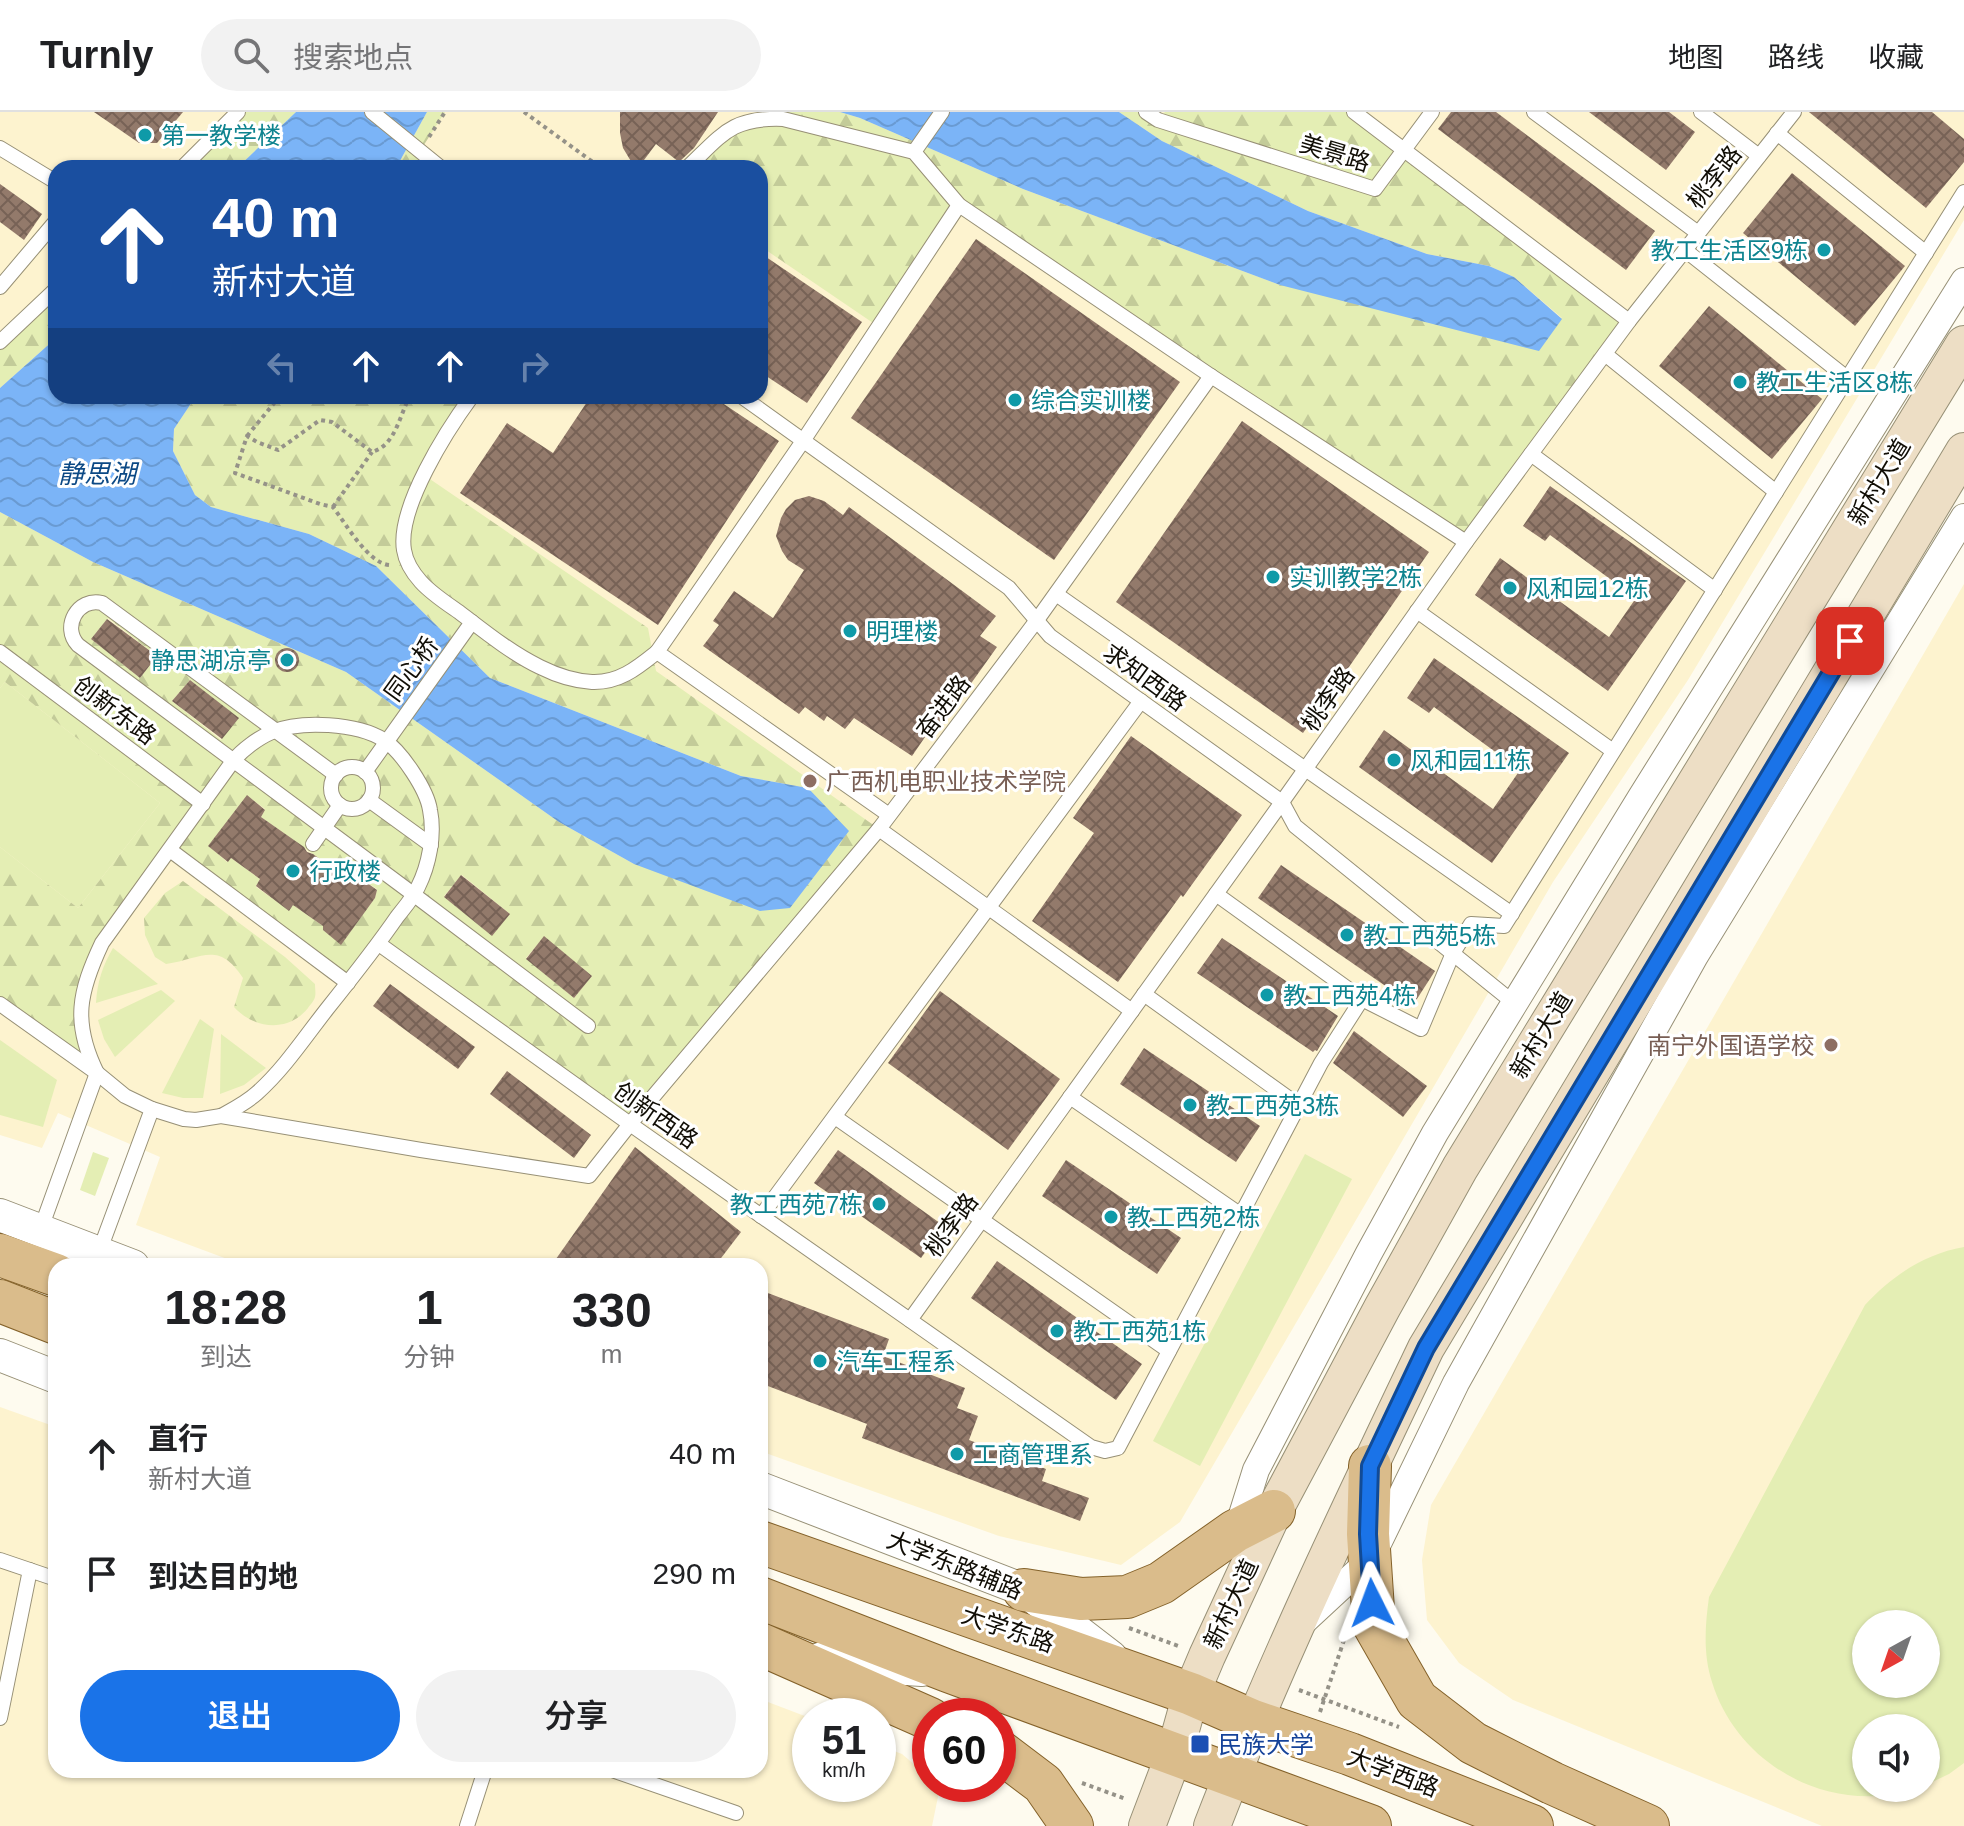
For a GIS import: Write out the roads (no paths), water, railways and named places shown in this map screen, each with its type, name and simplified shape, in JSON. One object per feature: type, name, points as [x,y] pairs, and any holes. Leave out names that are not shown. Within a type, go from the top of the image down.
[{"type":"main road","name":"新村大道","points":[[1150,1817],[1174,1755],[1191,1694],[1241,1581],[1274,1511],[1382,1308],[1460,1168],[1964,344]]},
{"type":"main road","points":[[1212,1826],[1253,1721],[1426,1348],[1964,451]]},
{"type":"main road","points":[[0,1301],[48,1320]]},
{"type":"main road","points":[[1370,1466],[1368,1534],[1374,1625],[1417,1700],[1473,1743],[1648,1826]]},
{"type":"main road","points":[[1024,1590],[1081,1599],[1127,1597],[1161,1583],[1235,1531],[1274,1511]]},
{"type":"main road","points":[[768,1528],[829,1566]]},
{"type":"main road","name":"大学东路","points":[[768,1545],[1191,1694],[1253,1721]]},
{"type":"main road","points":[[768,1601],[1231,1776],[1312,1813],[1370,1826]]},
{"type":"main road","points":[[768,1648],[912,1711]]},
{"type":"main road","name":"大学西路","points":[[1253,1721],[1350,1754],[1532,1826]]},
{"type":"main road","points":[[1016,1764],[1043,1784],[1072,1826]]},
{"type":"street","points":[[1241,1581],[1235,1531],[1256,1470],[1435,1133],[1964,281]]},
{"type":"street","points":[[1295,1630],[1370,1560],[1456,1383],[1695,956],[1964,517]]},
{"type":"street","points":[[0,1215],[32,1253],[78,1258]]},
{"type":"street","points":[[0,1355],[48,1374]]},
{"type":"street","name":"大学东路辅路","points":[[768,1491],[1024,1590],[1132,1673]]},
{"type":"street","points":[[768,1646],[859,1666],[948,1671]]},
{"type":"lane","points":[[190,160],[238,112]]},
{"type":"lane","points":[[372,112],[431,160]]},
{"type":"lane","points":[[914,152],[942,112]]},
{"type":"lane","name":"美景路","points":[[1146,112],[1158,120],[1375,189],[1404,150]]},
{"type":"lane","points":[[1354,112],[1629,321]]},
{"type":"lane","points":[[1404,150],[1432,112]]},
{"type":"lane","points":[[1534,112],[1698,233]]},
{"type":"lane","points":[[1701,112],[1759,156]]},
{"type":"lane","name":"桃李路","points":[[910,1320],[1466,542],[1629,321],[1794,112]]},
{"type":"lane","points":[[695,160],[724,132],[741,123],[765,118],[783,119],[914,152],[959,205],[1211,376],[1466,542]]},
{"type":"lane","points":[[1777,133],[1926,253]]},
{"type":"lane","points":[[0,148],[48,177]]},
{"type":"lane","points":[[1216,894],[1362,999],[1421,1029],[1453,953],[1471,924],[1504,926],[1964,192]]},
{"type":"lane","points":[[467,404],[421,479],[412,501],[404,532],[409,566],[423,584],[472,622],[525,659],[553,673],[592,682],[631,673],[657,652],[803,441],[959,205]]},
{"type":"lane","points":[[0,287],[48,230]]},
{"type":"lane","points":[[1685,250],[1847,378]]},
{"type":"lane","points":[[0,342],[48,297]]},
{"type":"lane","points":[[1605,354],[1776,492]]},
{"type":"lane","name":"奋进路","points":[[221,1116],[589,1176],[879,829],[1037,620],[1211,376]]},
{"type":"lane","name":"求知西路","points":[[752,404],[1009,588],[1050,636],[1282,802],[1295,826],[1514,1003]]},
{"type":"lane","points":[[1531,454],[1715,590]]},
{"type":"lane","points":[[1056,594],[1512,914]]},
{"type":"lane","points":[[336,775],[102,603],[95,601],[79,609],[71,631],[72,639],[78,645],[588,1026]]},
{"type":"lane","points":[[1417,611],[1613,751]]},
{"type":"lane","name":"同心桥","points":[[365,772],[472,622]]},
{"type":"lane","name":"创新东路","points":[[0,652],[203,804]]},
{"type":"lane","points":[[657,652],[889,815]]},
{"type":"lane","points":[[761,1216],[1141,701]]},
{"type":"lane","points":[[0,1004],[97,1073],[125,1096],[184,1119],[221,1116],[244,1103],[273,1077],[379,944],[419,887],[431,845],[430,808],[422,788],[411,769],[386,741],[352,729],[328,725],[288,727],[275,731],[244,750],[233,761],[102,943],[91,966],[84,989],[81,1025],[84,1044],[97,1073],[32,1253]]},
{"type":"lane","points":[[352,768],[365,772],[373,790],[369,800],[356,809],[340,805],[331,790],[336,775],[352,768]]},
{"type":"lane","points":[[369,800],[431,845]]},
{"type":"lane","points":[[313,844],[340,805]]},
{"type":"lane","points":[[879,829],[1132,1011]]},
{"type":"lane","points":[[170,850],[348,983]]},
{"type":"lane","name":"创新西路","points":[[379,944],[630,1124],[1099,1450],[1115,1450],[1120,1445],[1298,1105],[1362,999]]},
{"type":"lane","points":[[1144,994],[1298,1105]]},
{"type":"lane","points":[[1070,1097],[1241,1215]]},
{"type":"lane","points":[[97,1258],[152,1109]]},
{"type":"lane","points":[[835,1117],[1169,1351]]},
{"type":"lane","points":[[0,1560],[48,1576]]},
{"type":"lane","points":[[0,1718],[30,1570]]},
{"type":"lane","points":[[467,1826],[482,1778]]},
{"type":"lane","points":[[635,1778],[736,1813]]},
{"type":"water","points":[[296,112],[427,112],[400,160],[245,160]]},
{"type":"water","points":[[840,112],[1119,112],[1162,141],[1308,211],[1427,254],[1489,266],[1514,277],[1562,319],[1539,351],[1280,285],[1023,189]]},
{"type":"water","name":"静思湖","points":[[48,345],[48,404],[191,404],[174,429],[173,451],[195,495],[211,507],[309,534],[376,566],[490,678],[741,776],[808,788],[849,831],[790,908],[760,911],[634,864],[559,822],[346,672],[93,562],[0,512],[0,388]]},
{"type":"place","name":"第一教学楼","points":[[145,135]]},
{"type":"place","name":"教工生活区9栋","points":[[1824,250]]},
{"type":"place","name":"教工生活区8栋","points":[[1740,382]]},
{"type":"place","name":"综合实训楼","points":[[1015,400]]},
{"type":"place","name":"实训教学2栋","points":[[1273,577]]},
{"type":"place","name":"风和园12栋","points":[[1510,588]]},
{"type":"place","name":"明理楼","points":[[850,631]]},
{"type":"place","name":"静思湖凉亭","points":[[287,660]]},
{"type":"place","name":"风和园11栋","points":[[1394,760]]},
{"type":"place","name":"广西机电职业技术学院","points":[[810,781]]},
{"type":"place","name":"行政楼","points":[[293,871]]},
{"type":"place","name":"教工西苑5栋","points":[[1347,935]]},
{"type":"place","name":"教工西苑4栋","points":[[1267,995]]},
{"type":"place","name":"南宁外国语学校","points":[[1831,1045]]},
{"type":"place","name":"教工西苑3栋","points":[[1190,1105]]},
{"type":"place","name":"教工西苑7栋","points":[[879,1204]]},
{"type":"place","name":"教工西苑2栋","points":[[1111,1217]]},
{"type":"place","name":"教工西苑1栋","points":[[1057,1331]]},
{"type":"place","name":"汽车工程系","points":[[820,1361]]},
{"type":"place","name":"工商管理系","points":[[957,1454]]},
{"type":"place","name":"民族大学","points":[[1200,1744]]}]
